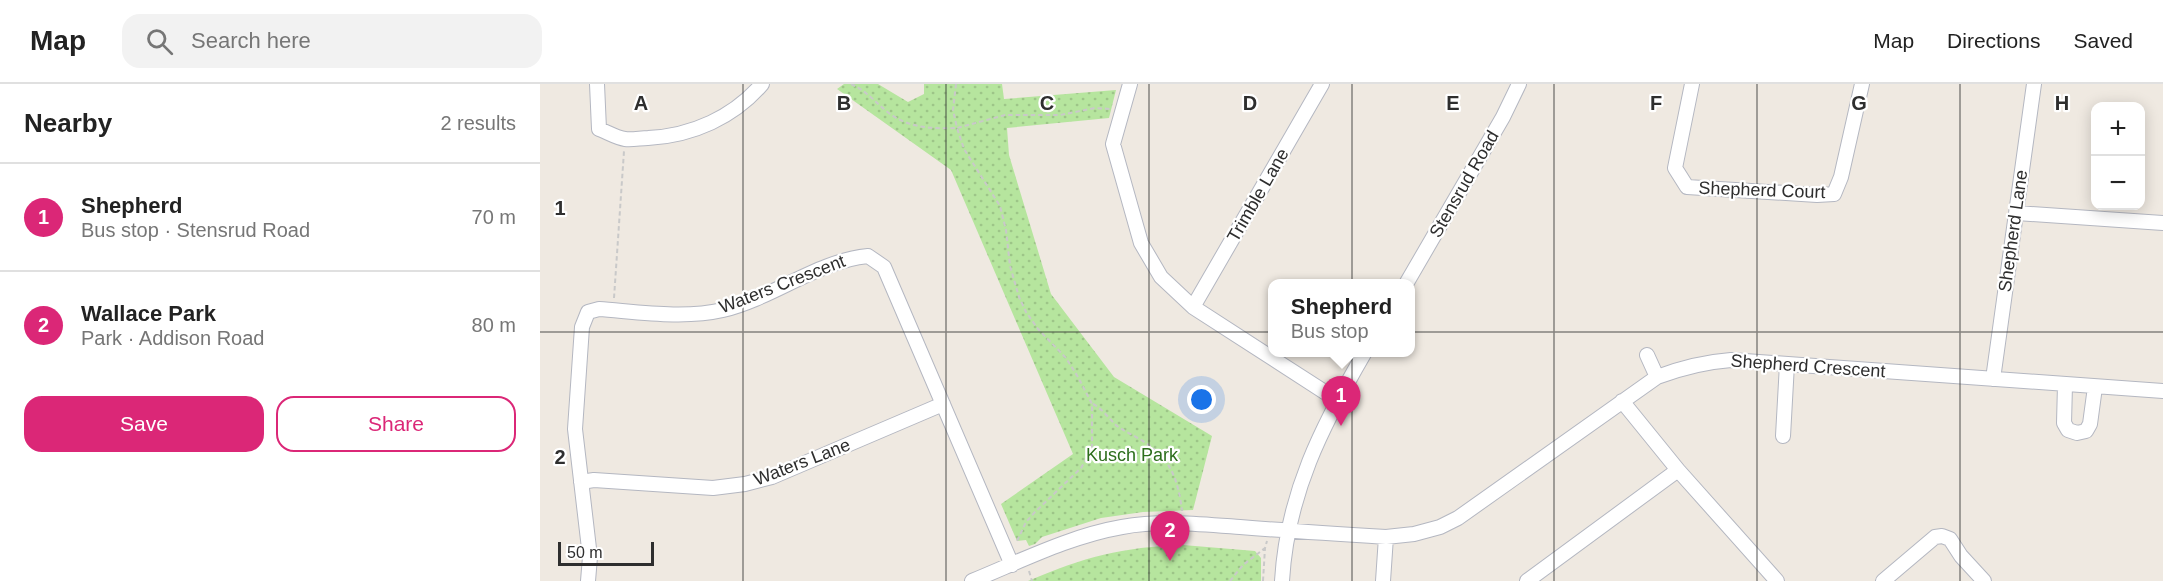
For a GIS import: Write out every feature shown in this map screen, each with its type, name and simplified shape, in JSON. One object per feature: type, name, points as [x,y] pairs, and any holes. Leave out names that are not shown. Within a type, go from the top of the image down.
[{"type":"street","points":[[597,84],[599,129],[625,139],[688,132],[719,119],[751,98],[762,84]]},
{"type":"street","points":[[1130,84],[1113,144],[1141,243],[1161,277],[1193,307],[1268,355]]},
{"type":"street","name":"Trimble Lane","points":[[1193,307],[1322,84]]},
{"type":"street","name":"Stensrud Road","points":[[1409,279],[1520,84]]},
{"type":"street","name":"Shepherd Court","points":[[1692,84],[1675,168],[1687,188],[1817,195],[1834,194],[1841,177],[1862,84]]},
{"type":"street","name":"Shepherd Lane","points":[[1993,379],[2034,84]]},
{"type":"street","points":[[2017,213],[2163,223]]},
{"type":"street","name":"Waters Crescent","points":[[588,581],[590,557],[575,429],[582,327],[588,312],[599,309],[684,314],[722,310],[848,258],[868,256],[884,267],[1012,565]]},
{"type":"street","points":[[1647,355],[1657,377]]},
{"type":"street","points":[[1270,357],[1337,400]]},
{"type":"street","points":[[1282,581],[1287,531],[1305,469],[1337,400],[1362,357]]},
{"type":"street","name":"Shepherd Crescent","points":[[972,581],[1092,534],[1147,523],[1183,523],[1386,537],[1414,534],[1440,527],[1475,508],[1657,377],[1683,367],[1709,362],[1731,360],[2163,391]]},
{"type":"street","points":[[1783,436],[1787,364]]},
{"type":"street","points":[[2065,385],[2064,423],[2068,430],[2077,433],[2086,431],[2090,424],[2095,387]]},
{"type":"street","points":[[1622,400],[1678,470],[1776,581]]},
{"type":"street","name":"Waters Lane","points":[[581,482],[594,480],[713,488],[745,484],[772,477],[943,404]]},
{"type":"street","points":[[1527,581],[1678,470]]},
{"type":"street","points":[[1884,581],[1935,537],[1942,536],[1950,539],[1961,556],[1984,581]]},
{"type":"street","points":[[1383,581],[1386,537]]},
{"type":"path","points":[[851,84],[863,89],[886,111],[925,128],[957,128],[1005,116],[1060,115],[1095,108],[1113,109]]},
{"type":"path","points":[[956,84],[953,110],[957,128],[964,148],[1002,212],[1019,297],[1038,329],[1066,358],[1092,404],[1092,446],[1088,456],[1081,468],[1026,522],[1017,541],[1020,547]]},
{"type":"path","points":[[614,297],[624,151]]},
{"type":"path","points":[[1092,404],[1099,407],[1117,425],[1149,445],[1165,459],[1178,485],[1181,507]]},
{"type":"path","points":[[1263,581],[1265,548],[1270,529]]},
{"type":"path","points":[[1230,581],[1243,565],[1265,548]]},
{"type":"green space","name":"Kusch Park","points":[[844,84],[878,84],[908,102],[924,94],[924,84],[1002,84],[1004,99],[1116,90],[1109,118],[1007,128],[1009,155],[1051,294],[1114,377],[1212,436],[1193,510],[1143,512],[1101,518],[1042,537],[1029,546],[1026,540],[1017,541],[1001,504],[1073,454],[951,170],[837,89]]},
{"type":"green space","points":[[1183,545],[1255,551],[1261,558],[1261,581],[1028,581],[1104,555],[1141,548]]},
{"type":"place","name":"Shepherd","points":[[1341,426]]},
{"type":"place","name":"Wallace Park","points":[[1170,561]]}]
